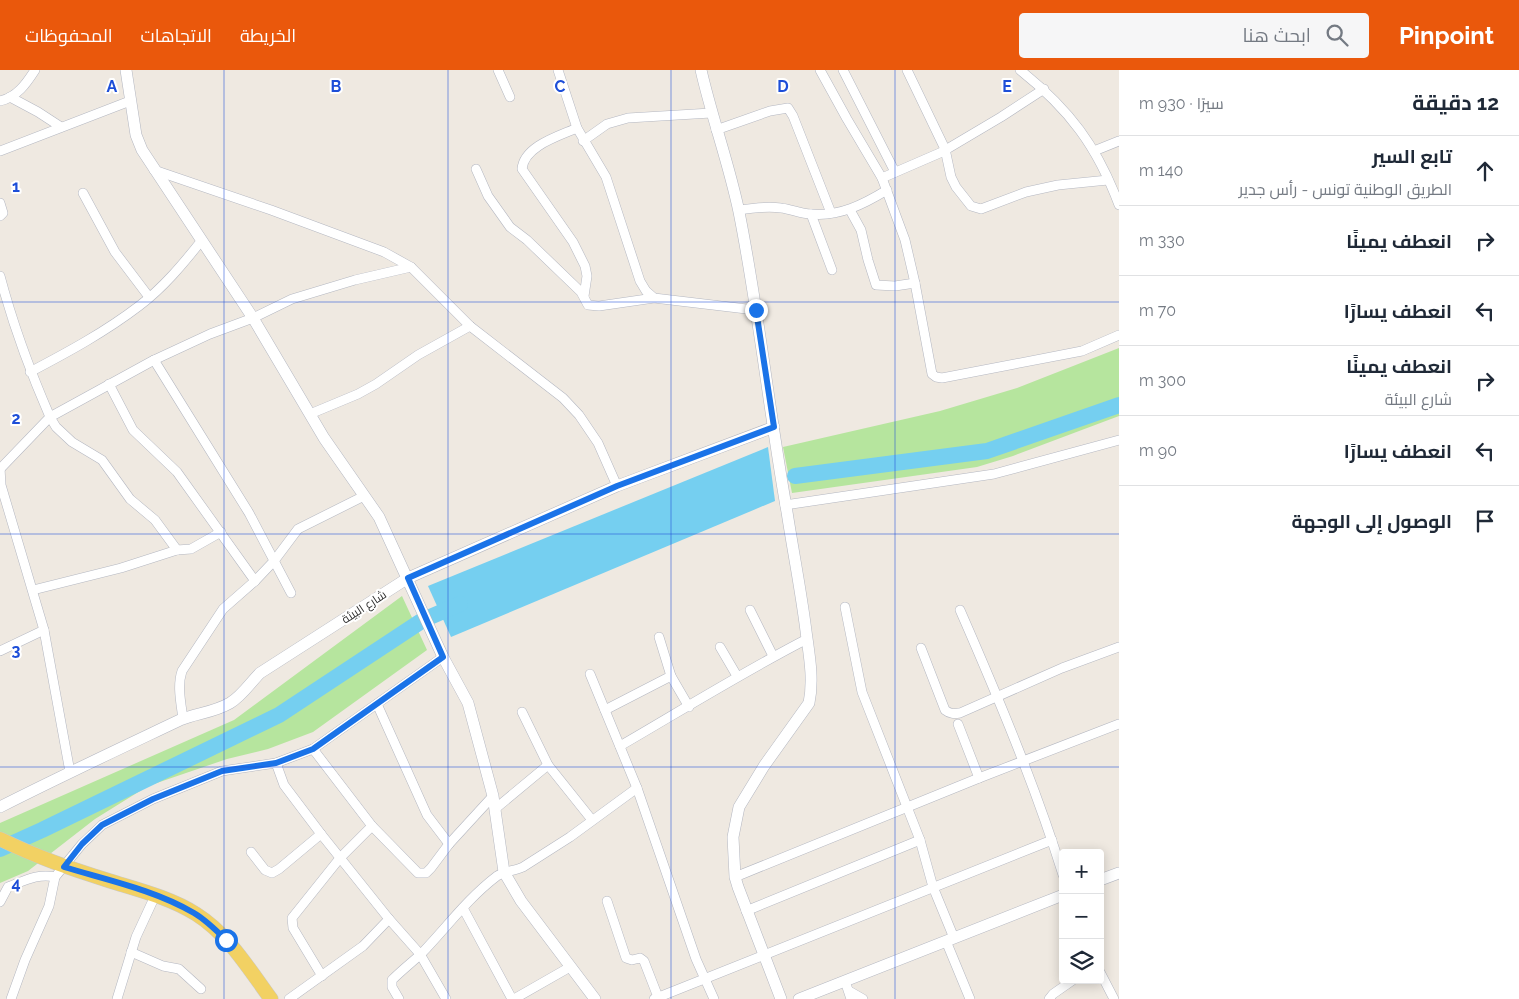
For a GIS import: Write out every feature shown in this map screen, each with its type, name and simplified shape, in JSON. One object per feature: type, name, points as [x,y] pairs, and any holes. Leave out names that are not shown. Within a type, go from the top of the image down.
[{"type":"main road","points":[[0,839],[43,858],[60,872],[155,896],[195,914],[210,924],[226,940],[271,999]]},
{"type":"street","points":[[0,101],[19,92],[35,70]]},
{"type":"street","points":[[126,70],[136,135],[142,150],[253,318],[310,414],[379,517],[443,657],[468,703],[493,796],[504,872],[521,901],[594,999]]},
{"type":"street","points":[[498,70],[510,97]]},
{"type":"street","points":[[558,70],[576,128],[599,162],[606,177],[640,282],[654,298]]},
{"type":"street","points":[[700,70],[739,210],[811,674],[809,702],[764,766],[740,807],[733,837],[735,877],[781,999]]},
{"type":"street","points":[[820,70],[887,190],[889,201],[905,240],[915,282],[932,374],[942,378],[1082,351],[1119,335]]},
{"type":"street","points":[[843,70],[895,172]]},
{"type":"street","points":[[908,70],[945,149],[951,177],[956,187],[971,206],[981,209],[1026,192],[1058,185],[1108,180]]},
{"type":"street","points":[[1020,70],[1044,89],[1073,119],[1094,151],[1119,206]]},
{"type":"street","points":[[882,178],[935,155],[1001,117],[1044,89]]},
{"type":"street","points":[[10,97],[61,127]]},
{"type":"street","points":[[0,152],[130,101]]},
{"type":"street","points":[[716,130],[770,111],[788,108],[831,213]]},
{"type":"street","points":[[583,141],[607,124],[628,118],[711,113]]},
{"type":"street","points":[[576,128],[543,142],[524,160],[522,169],[573,242],[585,266],[587,276],[584,296]]},
{"type":"street","points":[[1094,151],[1119,141]]},
{"type":"street","points":[[476,169],[488,196],[510,227],[527,240],[584,296],[588,305],[654,298],[756,310]]},
{"type":"street","points":[[154,170],[384,252],[411,267],[470,326],[562,398],[579,415],[598,443],[617,486]]},
{"type":"street","points":[[739,210],[780,208],[811,214],[831,213],[850,210],[887,190]]},
{"type":"street","points":[[83,193],[115,252],[149,297]]},
{"type":"street","points":[[0,203],[3,210],[0,216]]},
{"type":"street","points":[[850,210],[861,230],[869,267],[876,285],[895,286],[915,282]]},
{"type":"street","points":[[811,214],[832,270]]},
{"type":"street","points":[[30,372],[92,339],[117,322],[170,278],[202,240]]},
{"type":"street","points":[[70,772],[44,630],[0,485],[0,468],[50,417],[154,360],[210,334],[253,318],[292,299],[323,289],[411,267]]},
{"type":"street","points":[[0,276],[9,310],[30,372],[56,427],[72,442],[102,460],[130,498],[155,520],[177,550]]},
{"type":"street","points":[[310,414],[370,387],[418,355],[470,326]]},
{"type":"street","points":[[154,360],[249,513],[291,593]]},
{"type":"street","points":[[109,384],[133,430],[177,472],[254,581]]},
{"type":"street","name":"شارع البيئة","points":[[0,807],[183,718],[209,712],[232,702],[260,674],[408,578],[617,486],[774,427]]},
{"type":"street","points":[[785,505],[994,474],[1119,440]]},
{"type":"street","points":[[183,718],[180,690],[182,671],[223,609],[274,561],[298,529],[364,496]]},
{"type":"street","points":[[33,590],[121,568],[177,550],[198,546],[220,532]]},
{"type":"street","points":[[844,607],[862,692],[920,840],[933,887],[970,999]]},
{"type":"street","points":[[750,610],[773,656]]},
{"type":"street","points":[[960,610],[997,697],[1059,862]]},
{"type":"street","points":[[0,651],[44,630]]},
{"type":"street","points":[[659,637],[671,676],[689,707]]},
{"type":"street","points":[[620,746],[689,707],[737,676],[807,639]]},
{"type":"street","points":[[720,647],[737,676]]},
{"type":"street","points":[[921,648],[945,710],[947,712],[960,713],[1062,668],[1119,647]]},
{"type":"street","points":[[11,999],[49,906],[60,872],[82,844],[102,825],[153,799],[222,771],[276,763],[313,749],[443,657]]},
{"type":"street","points":[[590,674],[637,788],[696,959],[714,999]]},
{"type":"street","points":[[605,710],[671,676]]},
{"type":"street","points":[[377,704],[427,815],[449,844]]},
{"type":"street","points":[[522,712],[548,766],[592,820]]},
{"type":"street","points":[[958,724],[978,778]]},
{"type":"street","points":[[735,877],[906,806],[1119,724]]},
{"type":"street","points":[[313,749],[372,826],[418,873],[426,873],[431,868],[449,844],[493,796]]},
{"type":"street","points":[[276,763],[284,785],[389,919],[420,954],[446,999]]},
{"type":"street","points":[[495,809],[548,766]]},
{"type":"street","points":[[399,999],[392,987],[392,980],[420,954],[476,894],[504,872],[523,867],[570,837],[637,788]]},
{"type":"street","points":[[322,976],[293,928],[292,918],[340,858],[372,826]]},
{"type":"street","points":[[251,852],[265,870],[272,873],[321,834]]},
{"type":"street","points":[[746,910],[920,840]]},
{"type":"street","points":[[607,901],[626,958],[632,960],[640,958],[644,960],[656,998],[1052,840]]},
{"type":"street","points":[[0,902],[4,889],[40,875],[60,872]]},
{"type":"street","points":[[1104,878],[1119,872]]},
{"type":"street","points":[[117,999],[143,920],[155,896]]},
{"type":"street","points":[[799,999],[848,990],[950,939],[1059,897]]},
{"type":"street","points":[[463,908],[513,999],[570,967]]},
{"type":"street","points":[[289,999],[363,946],[389,919]]},
{"type":"street","points":[[132,952],[163,966],[179,969],[201,989]]},
{"type":"street","points":[[1104,980],[1114,999]]},
{"type":"street","points":[[1049,999],[1067,984]]},
{"type":"street","points":[[848,990],[863,999]]},
{"type":"green space","points":[[1119,348],[1119,416],[1013,456],[977,467],[792,493],[783,447],[940,411],[1017,388]]},
{"type":"green space","points":[[402,596],[427,650],[313,732],[268,749],[227,759],[148,786],[95,819],[28,871],[0,883],[0,823],[234,720]]},
{"type":"water","points":[[768,447],[775,501],[451,637],[428,586]]},
{"type":"waterway","points":[[795,476],[987,451],[1119,405]]},
{"type":"waterway","points":[[0,849],[279,715],[423,620],[460,604]]},
{"type":"route","points":[[226,940],[210,924],[181,906],[141,891],[64,867],[82,844],[102,825],[153,799],[222,771],[276,763],[313,749],[443,657],[408,578],[617,486],[774,427],[756,310]]}]
